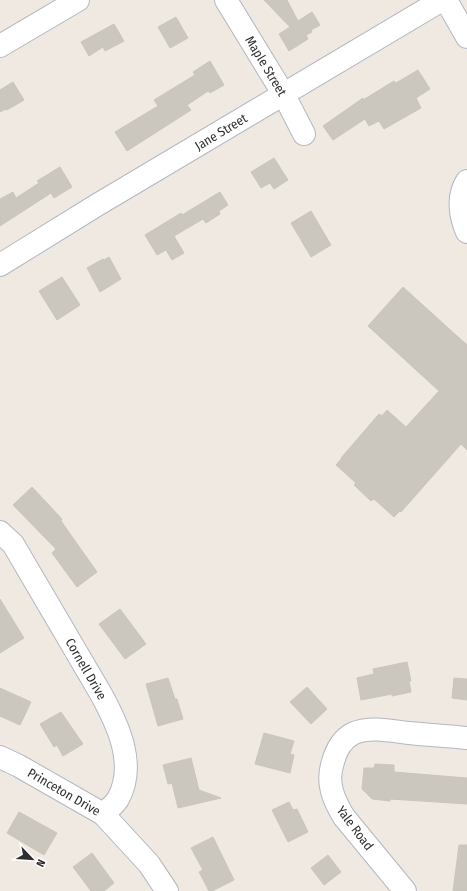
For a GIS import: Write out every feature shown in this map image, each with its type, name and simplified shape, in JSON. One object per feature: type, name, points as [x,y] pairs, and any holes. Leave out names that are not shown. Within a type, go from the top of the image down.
[{"type":"street","points":[[0,46],[78,0]]},
{"type":"street","name":"Maple Street","points":[[226,0],[284,95],[304,134]]},
{"type":"street","name":"Jane Street","points":[[0,265],[442,0]]},
{"type":"street","points":[[446,0],[467,37]]},
{"type":"street","points":[[467,181],[464,186],[460,205],[463,223],[467,232]]},
{"type":"street","name":"Cornell Drive","points":[[0,532],[13,544],[101,694],[119,731],[126,763],[125,777],[118,800],[103,814]]},
{"type":"street","name":"Yale Road","points":[[405,891],[337,806],[330,785],[330,775],[334,756],[339,746],[346,739],[354,733],[364,731],[386,731],[467,738]]},
{"type":"street","name":"Princeton Drive","points":[[0,757],[88,804],[103,814],[149,864],[167,891]]},
{"type":"building","points":[[264,0],[287,0],[298,21],[312,12],[320,25],[306,35],[308,39],[289,51],[279,34],[290,27]]},
{"type":"building","points":[[176,17],[188,38],[170,48],[158,27]]},
{"type":"building","points":[[114,24],[124,41],[105,51],[103,47],[89,56],[81,42]]},
{"type":"building","points":[[210,61],[224,85],[210,93],[208,91],[187,105],[191,110],[127,151],[115,132],[158,106],[154,100],[195,75],[193,72]]},
{"type":"building","points":[[418,70],[430,89],[416,98],[421,108],[384,129],[379,121],[369,126],[365,119],[333,140],[323,126],[363,98],[363,100],[394,81],[396,83]]},
{"type":"building","points":[[13,82],[24,100],[7,110],[6,109],[0,112],[0,90]]},
{"type":"building","points":[[274,158],[288,180],[274,189],[270,183],[261,188],[251,172]]},
{"type":"building","points":[[60,167],[72,187],[54,198],[51,193],[0,226],[0,199],[13,192],[16,198],[39,183],[37,181]]},
{"type":"building","points":[[220,192],[228,205],[219,211],[220,214],[206,223],[203,219],[174,236],[184,253],[172,260],[166,250],[157,255],[145,235]]},
{"type":"building","points":[[311,211],[331,245],[311,257],[291,223]]},
{"type":"building","points":[[109,257],[121,279],[100,292],[87,268]]},
{"type":"building","points":[[62,277],[80,305],[57,320],[39,291]]},
{"type":"building","points":[[403,287],[467,345],[467,450],[461,444],[401,512],[400,511],[394,517],[374,499],[371,501],[354,485],[356,483],[336,465],[379,414],[382,416],[387,410],[406,427],[439,391],[368,326]]},
{"type":"building","points":[[32,487],[62,519],[61,521],[97,572],[77,587],[52,553],[56,549],[13,505]]},
{"type":"building","points":[[0,599],[24,638],[0,653]]},
{"type":"building","points":[[120,609],[146,644],[125,659],[99,624]]},
{"type":"building","points":[[407,662],[411,681],[409,681],[411,692],[361,700],[357,678],[374,674],[373,669]]},
{"type":"building","points":[[168,678],[175,699],[177,699],[183,719],[158,726],[146,684]]},
{"type":"building","points":[[454,678],[467,679],[467,700],[452,698]]},
{"type":"building","points":[[307,687],[327,709],[311,724],[290,702]]},
{"type":"building","points":[[0,688],[31,702],[20,725],[0,716]]},
{"type":"building","points":[[61,712],[83,744],[63,756],[57,745],[54,747],[40,724]]},
{"type":"building","points":[[264,733],[294,741],[290,754],[294,755],[290,773],[255,764]]},
{"type":"building","points":[[191,758],[199,790],[221,798],[178,808],[172,783],[168,784],[163,765]]},
{"type":"building","points":[[375,764],[394,765],[394,772],[467,778],[467,804],[372,799],[362,789],[364,768],[374,768]]},
{"type":"building","points":[[289,802],[293,810],[297,809],[308,832],[288,842],[272,810]]},
{"type":"building","points":[[19,812],[57,833],[44,855],[7,833]]},
{"type":"building","points":[[213,837],[234,880],[212,891],[209,891],[199,872],[203,870],[191,848]]},
{"type":"building","points":[[459,845],[467,845],[467,891],[453,891]]},
{"type":"building","points":[[92,853],[114,883],[104,891],[91,891],[73,867]]},
{"type":"building","points":[[328,855],[341,872],[324,885],[311,868]]}]
